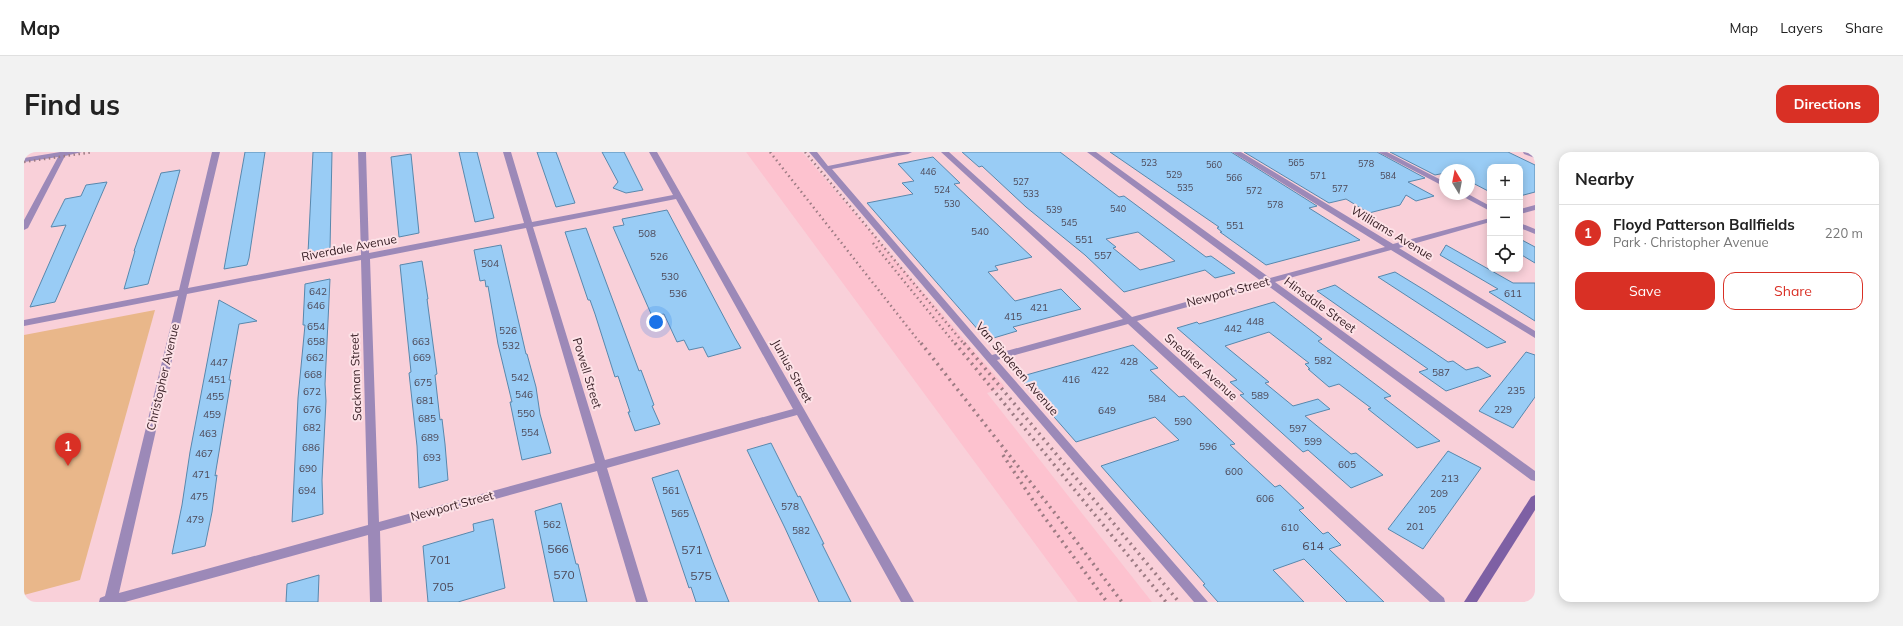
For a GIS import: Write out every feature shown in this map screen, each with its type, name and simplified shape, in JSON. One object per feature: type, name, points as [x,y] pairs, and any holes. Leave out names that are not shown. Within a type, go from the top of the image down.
[{"type":"street","points":[[24,160],[63,153],[78,152]]},
{"type":"street","name":"Christopher Avenue","points":[[108,602],[216,152]]},
{"type":"street","name":"Sackman Street","points":[[362,152],[376,602]]},
{"type":"street","name":"Powell Street","points":[[507,152],[642,602]]},
{"type":"street","name":"Junius Street","points":[[653,152],[908,602]]},
{"type":"street","name":"Van Sinderen Avenue","points":[[813,152],[990,359],[1202,602]]},
{"type":"street","points":[[827,168],[908,152]]},
{"type":"street","name":"Snediker Avenue","points":[[945,152],[1439,602]]},
{"type":"street","name":"Hinsdale Street","points":[[1090,152],[1535,477]]},
{"type":"street","name":"Williams Avenue","points":[[1236,152],[1535,335]]},
{"type":"street","points":[[1382,152],[1439,182]]},
{"type":"street","points":[[1527,152],[1535,156]]},
{"type":"street","points":[[24,228],[63,153]]},
{"type":"street","name":"Riverdale Avenue","points":[[24,324],[678,196]]},
{"type":"street","points":[[1473,200],[1487,207]]},
{"type":"street","points":[[1523,211],[1535,208]]},
{"type":"street","name":"Newport Street","points":[[990,359],[1487,221]]},
{"type":"street","points":[[1523,226],[1535,232]]},
{"type":"street","name":"Newport Street","points":[[108,602],[799,411]]},
{"type":"street","points":[[1470,602],[1535,500]]},
{"type":"shaded area","points":[[746,152],[802,152],[1005,387],[987,393],[1152,602],[1078,602]]},
{"type":"shaded area","points":[[155,310],[80,580],[24,595],[24,335]]},
{"type":"building","points":[[245,152],[265,152],[249,258],[247,265],[224,269]]},
{"type":"building","points":[[313,152],[332,152],[330,249],[308,253]]},
{"type":"building","points":[[459,152],[477,152],[494,218],[475,222]]},
{"type":"building","points":[[537,152],[556,152],[575,203],[556,207]]},
{"type":"building","points":[[602,152],[624,152],[643,190],[626,193],[613,188],[618,182]]},
{"type":"building","points":[[962,152],[1060,152],[1119,197],[1124,196],[1206,257],[1211,256],[1235,273],[1215,278],[1205,270],[1124,292],[1085,255],[1026,207],[982,166],[979,167]],"holes":[[[1138,232],[1175,261],[1140,270],[1113,248],[1116,247],[1106,239]]]},
{"type":"building","points":[[1110,152],[1231,152],[1317,206],[1309,208],[1360,240],[1266,265],[1220,232],[1222,232],[1217,228],[1219,227]]},
{"type":"building","points":[[1244,152],[1377,152],[1425,178],[1408,182],[1434,196],[1416,201],[1406,195],[1400,205],[1369,213],[1346,199],[1329,203]]},
{"type":"building","points":[[1390,152],[1508,152],[1535,165],[1535,192],[1523,195],[1523,164],[1487,164],[1487,190],[1475,184],[1475,164],[1439,164],[1439,174],[1435,175]]},
{"type":"building","points":[[411,154],[419,233],[399,237],[391,157]]},
{"type":"building","points":[[933,157],[960,183],[954,184],[1032,257],[995,266],[998,270],[988,272],[1015,301],[1061,289],[1081,309],[1013,327],[1017,331],[987,340],[867,203],[913,194],[902,183],[914,181],[898,164]]},
{"type":"building","points":[[180,170],[148,284],[124,289],[134,251],[161,173]]},
{"type":"building","points":[[107,182],[55,302],[30,307],[66,225],[51,227],[65,199],[81,196],[86,185]]},
{"type":"building","points":[[667,210],[741,348],[708,357],[703,347],[689,350],[684,340],[677,342],[664,314],[652,316],[613,227],[624,225],[622,219]]},
{"type":"building","points":[[586,228],[639,371],[641,370],[654,405],[652,406],[660,424],[635,431],[618,376],[615,377],[595,314],[590,300],[588,300],[565,232]]},
{"type":"building","points":[[1523,241],[1535,247],[1535,263],[1523,256]]},
{"type":"building","points":[[501,245],[526,354],[536,387],[540,414],[551,453],[522,460],[510,402],[512,402],[498,344],[488,286],[486,287],[485,280],[480,281],[474,250]]},
{"type":"building","points":[[1446,245],[1487,268],[1487,272],[1494,272],[1513,283],[1535,283],[1535,321],[1489,292],[1498,289],[1440,255]]},
{"type":"building","points":[[422,261],[437,374],[435,375],[440,420],[442,419],[448,480],[419,488],[417,446],[409,373],[411,372],[400,265]]},
{"type":"building","points":[[1395,272],[1506,342],[1487,348],[1378,277]]},
{"type":"building","points":[[330,279],[322,480],[323,514],[292,522],[298,398],[305,325],[303,325],[305,284]]},
{"type":"building","points":[[1335,285],[1448,362],[1453,361],[1466,370],[1478,367],[1491,376],[1446,391],[1419,372],[1428,369],[1317,291]]},
{"type":"building","points":[[219,300],[257,321],[239,324],[215,476],[217,475],[212,512],[205,546],[172,554],[182,505],[190,452]]},
{"type":"building","points":[[1274,302],[1322,339],[1318,341],[1391,396],[1384,398],[1440,441],[1417,448],[1368,409],[1371,408],[1339,384],[1329,387],[1308,369],[1310,369],[1305,364],[1309,363],[1269,332],[1225,346],[1269,382],[1265,383],[1293,406],[1318,399],[1330,409],[1305,416],[1351,454],[1356,453],[1383,475],[1351,488],[1308,450],[1303,452],[1240,395],[1244,394],[1230,382],[1237,380],[1177,328],[1197,322],[1199,324]]},
{"type":"building","points":[[1133,345],[1158,368],[1150,370],[1179,397],[1184,396],[1235,444],[1230,445],[1275,487],[1280,485],[1304,508],[1299,510],[1323,534],[1328,532],[1341,545],[1329,549],[1384,602],[1347,602],[1304,559],[1273,570],[1304,602],[1218,602],[1203,585],[1205,584],[1101,466],[1179,440],[1155,417],[1076,442],[1019,377]]},
{"type":"building","points":[[1526,352],[1535,355],[1535,397],[1513,428],[1479,411]]},
{"type":"building","points":[[771,443],[798,497],[800,496],[851,602],[819,602],[747,450]]},
{"type":"building","points":[[1448,451],[1481,468],[1423,549],[1388,529]]},
{"type":"building","points":[[678,470],[729,602],[696,602],[691,587],[689,588],[652,478]]},
{"type":"building","points":[[561,503],[587,602],[554,602],[535,511]]},
{"type":"building","points":[[493,519],[505,588],[458,602],[428,602],[423,546],[474,531],[473,524]]},
{"type":"building","points":[[319,575],[318,602],[286,602],[287,584]]},
{"type":"railway","points":[[24,162],[93,152]]},
{"type":"railway","points":[[770,152],[921,344]]},
{"type":"railway","points":[[805,152],[964,344]]},
{"type":"railway","points":[[873,243],[955,344]]},
{"type":"railway","points":[[921,343],[1061,521],[1122,602]]},
{"type":"railway","points":[[955,343],[1166,602]]},
{"type":"railway","points":[[964,343],[1179,602]]},
{"type":"railway","points":[[1003,455],[1042,514],[1107,602]]},
{"type":"place","name":"Floyd Patterson Ballfields","points":[[68,466]]}]
